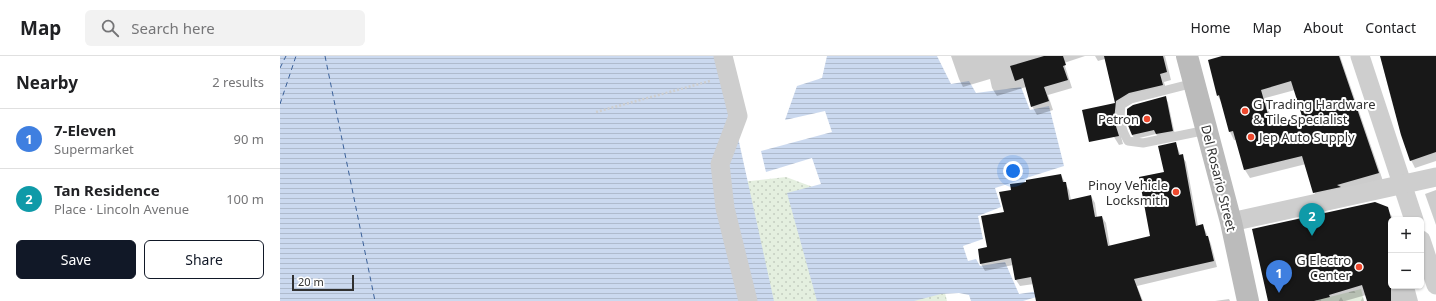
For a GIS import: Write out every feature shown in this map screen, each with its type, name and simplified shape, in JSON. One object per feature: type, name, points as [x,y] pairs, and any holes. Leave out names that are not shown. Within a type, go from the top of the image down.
[{"type":"street","points":[[723,56],[738,116],[720,164],[726,208],[748,301]]},
{"type":"street","name":"Del Rosario Street","points":[[1187,56],[1231,222],[1248,301]]},
{"type":"street","points":[[1360,56],[1413,217]]},
{"type":"street","points":[[1231,222],[1436,177]]},
{"type":"street","points":[[1424,249],[1436,285]]},
{"type":"lane","points":[[1194,83],[1131,99],[1121,105],[1119,115],[1120,125],[1128,141],[1143,144],[1207,130]]},
{"type":"path","points":[[596,112],[711,80]]},
{"type":"green space","points":[[786,177],[888,215],[931,236],[947,301],[760,301],[732,183]]},
{"type":"green space","points":[[1361,289],[1364,301],[1314,301]]},
{"type":"water","points":[[280,56],[718,56],[730,101],[774,301],[280,301]]},
{"type":"water","points":[[827,56],[937,56],[951,84],[969,81],[976,93],[1021,87],[1030,110],[1049,106],[1064,166],[995,188],[1001,207],[978,216],[983,239],[963,246],[968,261],[976,259],[980,266],[1005,262],[1019,294],[1051,289],[1053,292],[1023,301],[971,301],[969,295],[959,293],[941,294],[914,301],[817,301],[787,193],[821,184],[812,158],[766,172],[761,151],[832,132],[825,111],[785,120],[797,86],[822,78]]},
{"type":"building","points":[[1044,56],[1063,56],[1066,65],[1063,66],[1068,80],[1044,87],[1049,101],[1031,107],[1023,78],[1015,81],[1010,66]]},
{"type":"building","points":[[1104,56],[1163,56],[1167,72],[1160,74],[1163,85],[1129,93],[1116,101],[1114,120],[1119,136],[1089,142],[1082,110],[1115,103]]},
{"type":"building","points":[[1222,56],[1339,56],[1379,173],[1337,185],[1341,187],[1313,193],[1302,156],[1244,170],[1233,131],[1229,132],[1219,95],[1217,96],[1208,60]],"holes":[[[1291,81],[1302,116],[1271,125],[1261,90]]]},
{"type":"building","points":[[1380,56],[1436,56],[1436,152],[1410,161],[1401,135]]},
{"type":"building","name":"Petron","points":[[1166,96],[1173,131],[1156,134],[1154,130],[1132,135],[1127,123],[1127,109],[1133,105]]},
{"type":"building","points":[[1176,142],[1179,155],[1183,154],[1196,226],[1203,224],[1206,236],[1208,236],[1214,261],[1134,279],[1142,301],[1036,301],[1031,277],[1015,280],[1011,258],[980,264],[978,249],[987,247],[981,216],[1004,212],[999,192],[1011,190],[1010,184],[1061,174],[1063,182],[1066,182],[1069,200],[1091,195],[1095,217],[1102,216],[1108,246],[1150,236],[1139,177],[1164,172],[1158,146]]},
{"type":"building","points":[[1375,202],[1388,207],[1391,217],[1388,217],[1388,289],[1391,289],[1391,301],[1367,301],[1362,285],[1329,295],[1330,297],[1314,301],[1268,301],[1252,229]]},
{"type":"ferry route","points":[[280,68],[286,56]]},
{"type":"ferry route","points":[[280,104],[296,56]]},
{"type":"ferry route","points":[[325,56],[375,301]]},
{"type":"place","name":"G Trading Hardware & Tile Specialist","points":[[1245,111]]},
{"type":"place","name":"Petron","points":[[1147,119]]},
{"type":"place","name":"Jep Auto Supply","points":[[1251,137]]},
{"type":"place","name":"Pinoy Vehicle Locksmith","points":[[1176,192]]},
{"type":"place","name":"Tan Residence","points":[[1312,236]]},
{"type":"place","name":"G Electro Center","points":[[1359,267]]},
{"type":"place","name":"7-Eleven","points":[[1279,293]]}]
